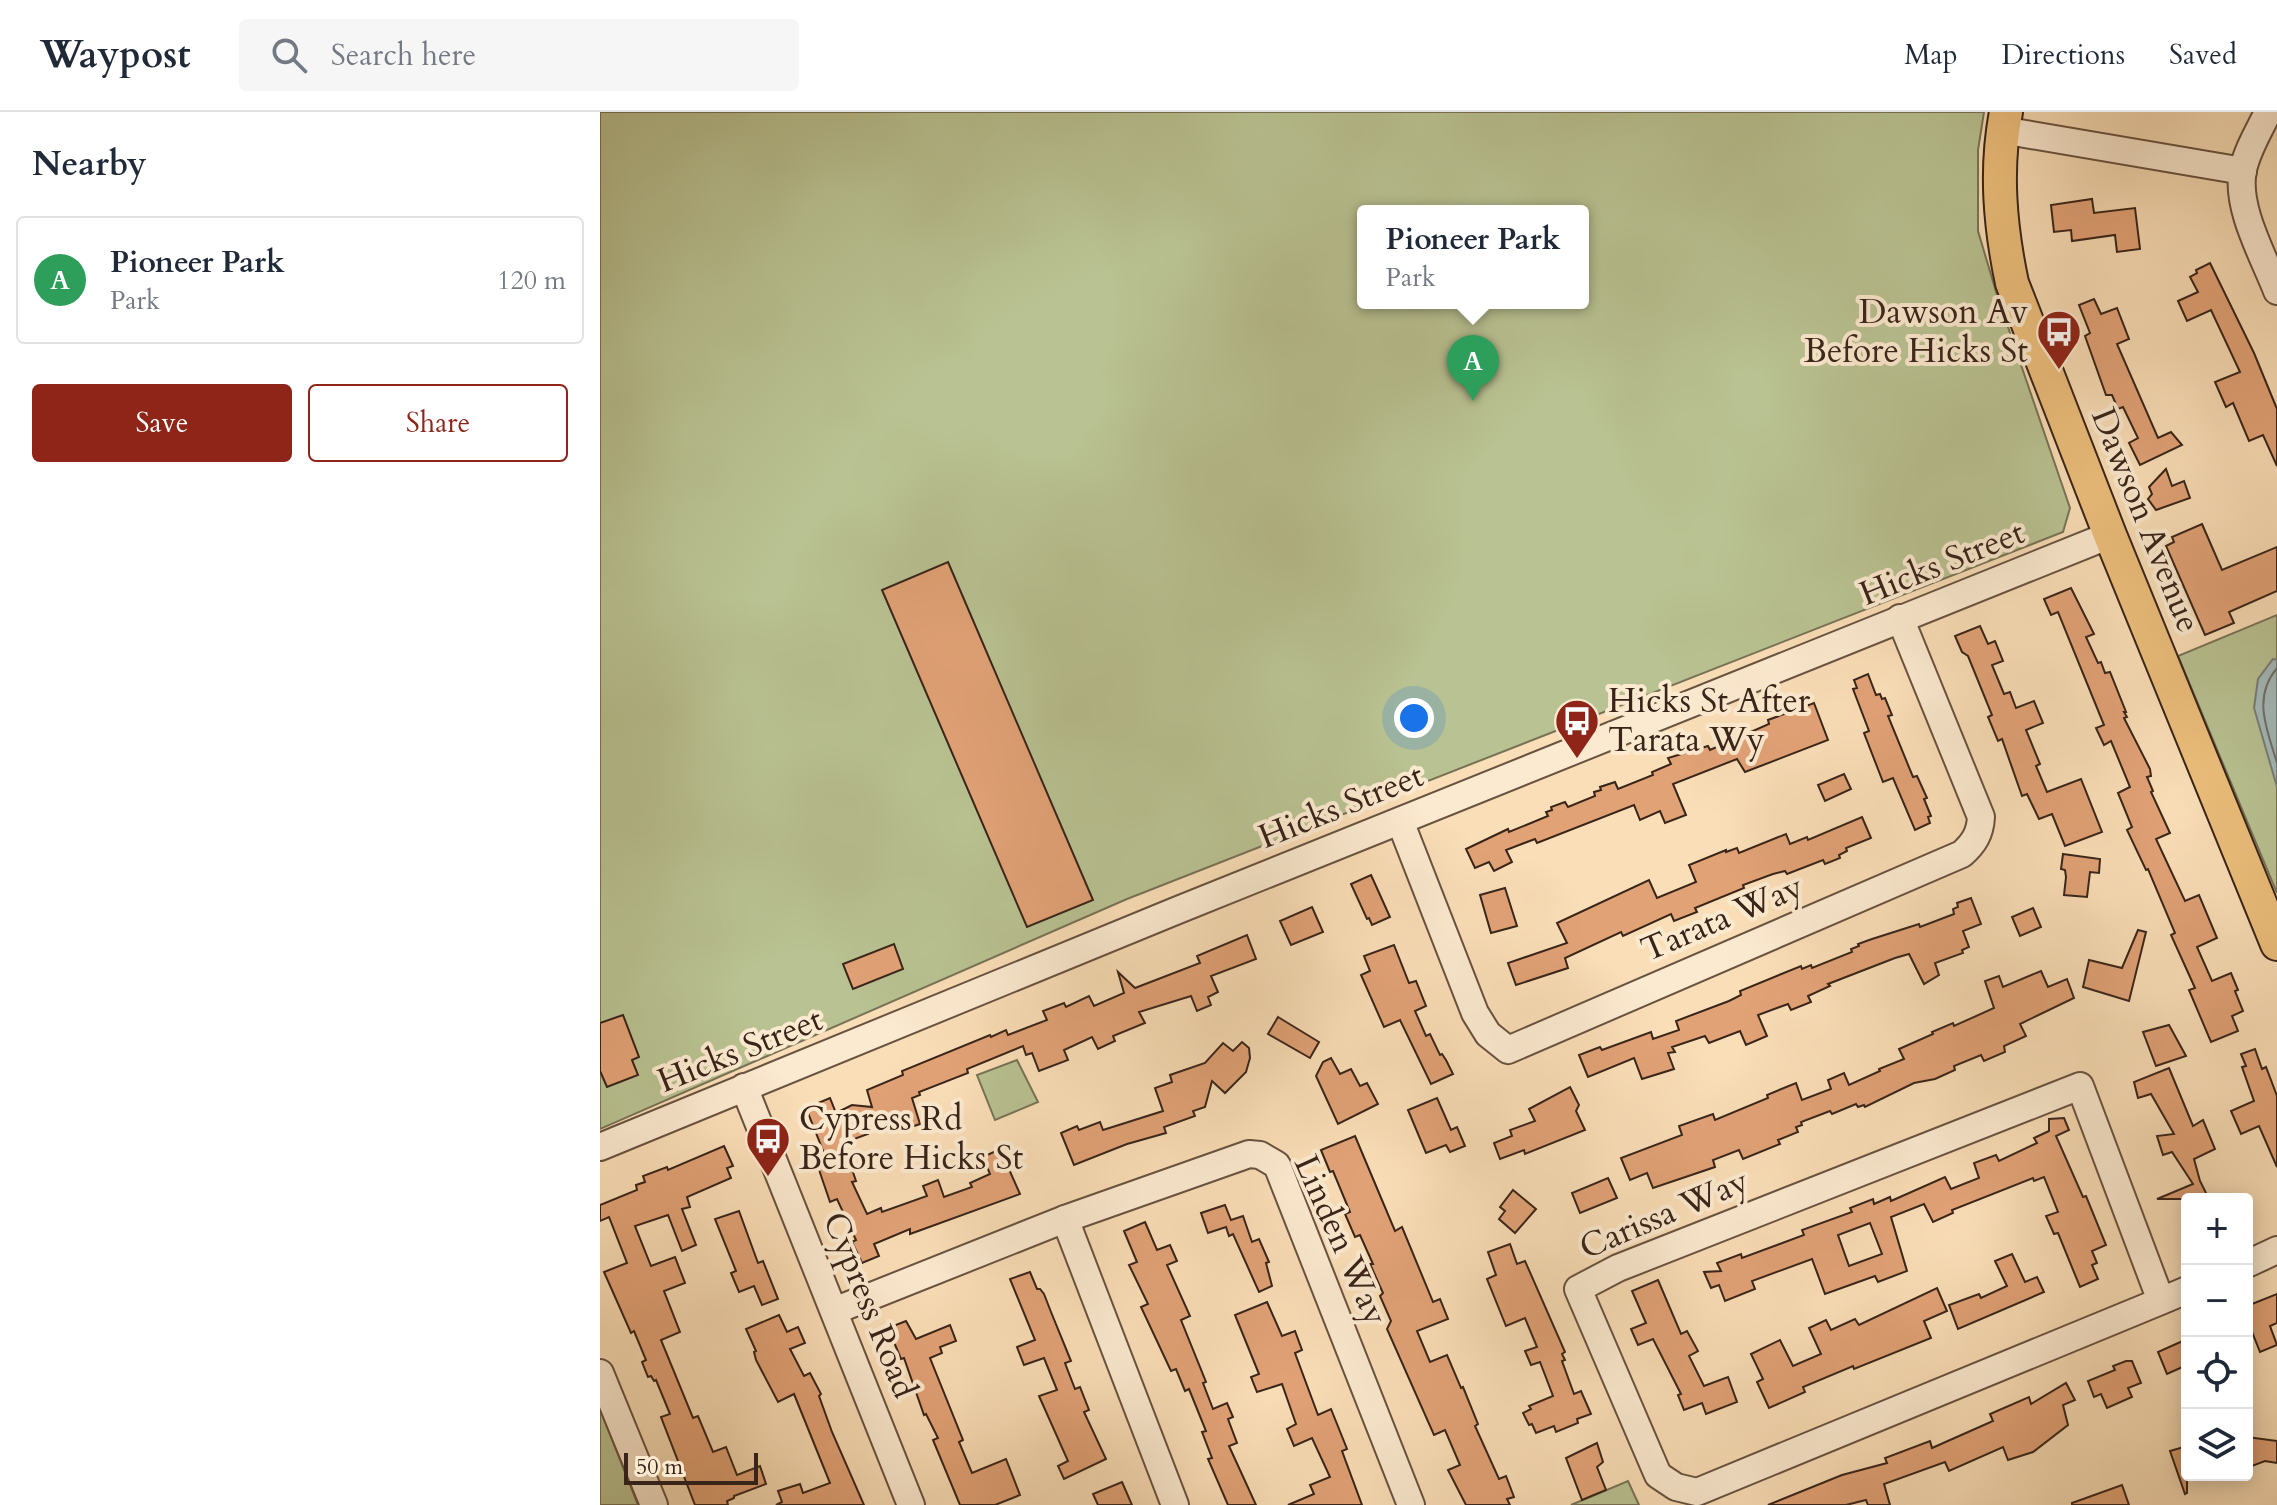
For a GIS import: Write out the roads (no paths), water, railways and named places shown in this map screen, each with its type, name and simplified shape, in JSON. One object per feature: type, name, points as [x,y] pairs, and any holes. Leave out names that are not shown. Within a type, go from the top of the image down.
[{"type":"main road","name":"Dawson Avenue","points":[[2004,121],[2000,196],[2012,283],[2110,535],[2277,944]]},
{"type":"street","points":[[2268,112],[2243,171],[2241,187],[2245,209],[2277,291]]},
{"type":"street","points":[[2004,121],[2243,171]]},
{"type":"street","name":"Hicks Street","points":[[600,1147],[2110,535]]},
{"type":"street","name":"Tarata Way","points":[[1400,821],[1475,1013],[1488,1034],[1508,1050],[1962,854],[1972,845],[1981,828],[1981,817],[1900,618]]},
{"type":"street","name":"Carissa Way","points":[[2161,1301],[2080,1086],[1618,1268],[1578,1289],[1658,1475],[1676,1487],[1697,1492],[2161,1301],[2181,1293]]},
{"type":"street","name":"Cypress Road","points":[[744,1087],[911,1505]]},
{"type":"street","name":"Linden Way","points":[[834,1311],[1065,1219],[1249,1154],[1260,1155],[1273,1162],[1411,1505]]},
{"type":"street","points":[[1065,1219],[1175,1505]]},
{"type":"street","points":[[2253,1261],[2277,1250]]},
{"type":"street","points":[[600,1373],[654,1505]]},
{"type":"water","points":[[2273,659],[2277,660],[2277,787],[2254,708],[2258,679]]},
{"type":"place","name":"Dawson Av Before Hicks St","points":[[2059,371]]},
{"type":"place","name":"Pioneer Park","points":[[1473,401]]},
{"type":"place","name":"Hicks St After Tarata Wy","points":[[1577,760]]},
{"type":"place","name":"Cypress Rd Before Hicks St","points":[[768,1178]]}]
